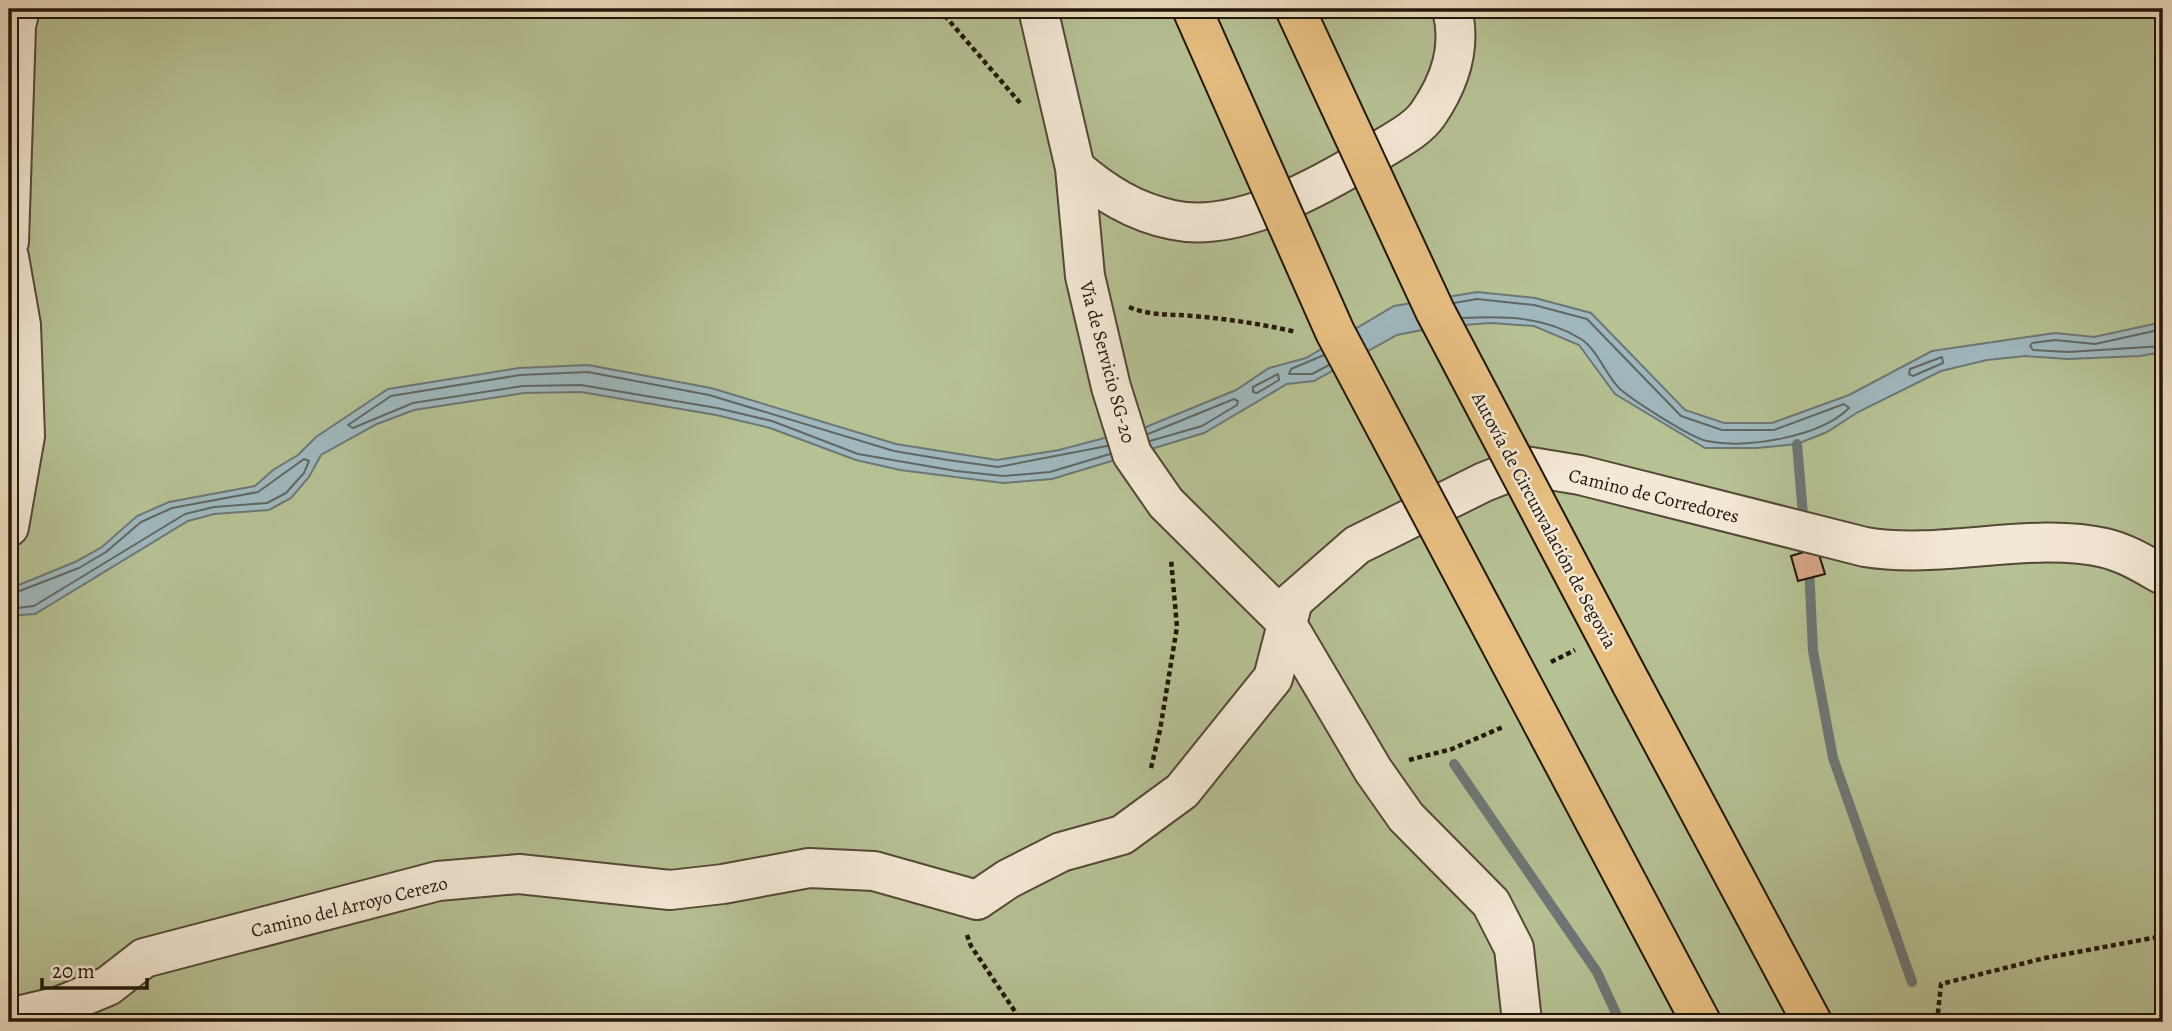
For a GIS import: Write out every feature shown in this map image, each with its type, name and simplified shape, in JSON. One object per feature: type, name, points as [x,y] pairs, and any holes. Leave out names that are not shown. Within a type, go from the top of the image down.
[{"type":"highway","points":[[1192,9],[1335,332],[1526,723],[1701,1022]]},
{"type":"highway","name":"Autovía de Circunvalación de Segovia","points":[[1296,9],[1435,311],[1812,1022]]},
{"type":"street","points":[[9,242],[16,26],[20,9]]},
{"type":"street","name":"Vía de Servicio SG-20","points":[[1038,9],[1075,168],[1087,288],[1111,387],[1132,454],[1166,503],[1286,621]]},
{"type":"street","points":[[1075,168],[1125,205],[1174,221],[1205,222],[1241,217],[1327,183],[1410,132],[1427,116],[1449,78],[1456,49],[1452,9]]},
{"type":"street","points":[[9,257],[21,325],[25,436],[9,527]]},
{"type":"street","name":"Camino de Corredores","points":[[1286,621],[1293,601],[1357,545],[1484,482],[1525,466],[1580,475],[1865,547],[1910,552],[2074,543],[2106,548],[2163,575]]},
{"type":"street","points":[[1286,621],[1373,770],[1406,817],[1491,902],[1514,947],[1522,1022]]},
{"type":"street","name":"Camino del Arroyo Cerezo","points":[[9,1018],[60,1006],[108,986],[144,958],[438,881],[519,874],[670,890],[723,884],[809,868],[874,872],[977,900],[1008,878],[1060,852],[1122,835],[1182,791],[1273,678],[1286,621]]},
{"type":"path","points":[[939,9],[1030,115]]},
{"type":"path","points":[[1087,288],[1145,314],[1264,325],[1304,334]]},
{"type":"path","points":[[1150,771],[1160,730],[1177,627],[1171,558]]},
{"type":"path","points":[[1542,667],[1578,649]]},
{"type":"path","points":[[1452,749],[1526,723]]},
{"type":"path","points":[[953,895],[971,946],[1023,1022]]},
{"type":"path","points":[[1937,1022],[1941,984],[2045,958],[2163,936]]},
{"type":"green space","points":[[9,9],[2163,9],[2163,1022],[9,1022]]},
{"type":"water","points":[[1477,292],[1535,298],[1591,313],[1685,410],[1724,423],[1772,423],[1849,395],[1932,351],[2055,333],[2094,337],[2163,322],[2163,352],[2140,356],[2068,359],[2025,356],[1987,360],[1941,371],[1858,412],[1827,432],[1797,444],[1757,448],[1705,448],[1615,394],[1579,345],[1534,326],[1491,323],[1437,327],[1397,335],[1314,381],[1287,384],[1204,433],[1052,479],[1003,483],[900,470],[856,460],[770,428],[716,415],[581,392],[524,393],[414,410],[377,424],[321,455],[309,477],[291,498],[269,510],[214,514],[188,521],[35,614],[9,616],[9,589],[75,562],[102,547],[137,516],[169,502],[255,486],[273,470],[298,455],[316,437],[388,389],[519,368],[588,365],[711,388],[896,444],[997,460],[1059,450],[1146,427],[1236,390],[1269,368],[1306,358],[1394,306]]},
{"type":"building","points":[[1817,548],[1825,574],[1798,581],[1791,556]]},
{"type":"waterway","points":[[1797,444],[1804,526]]},
{"type":"waterway","points":[[1809,566],[1813,651],[1833,758],[1912,982]]},
{"type":"waterway","points":[[1454,764],[1597,972],[1620,1022]]}]
